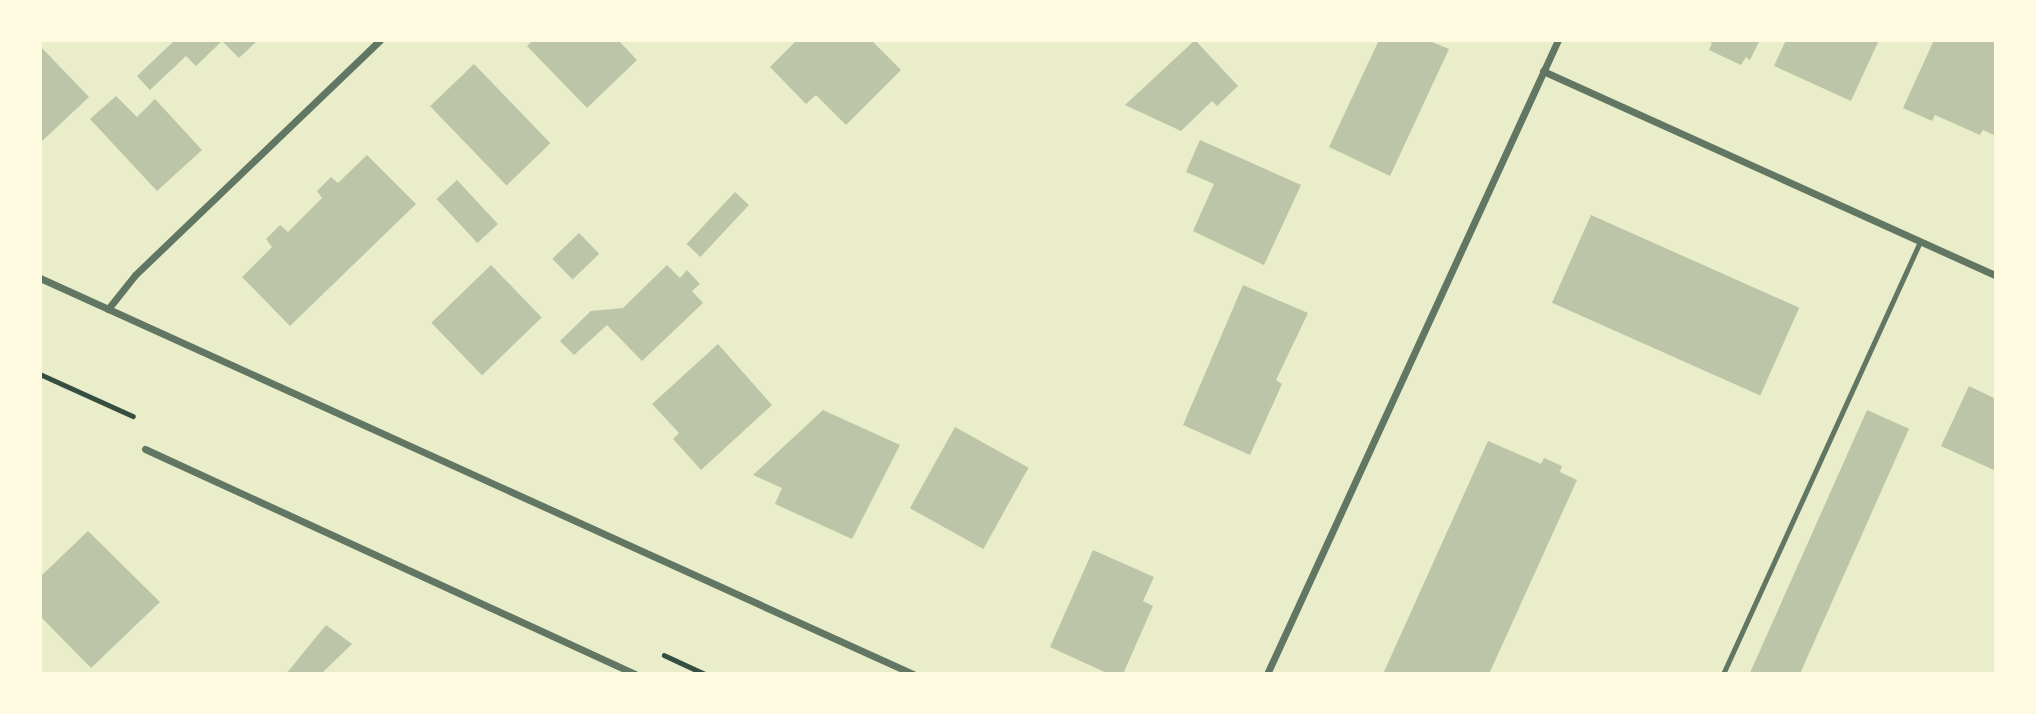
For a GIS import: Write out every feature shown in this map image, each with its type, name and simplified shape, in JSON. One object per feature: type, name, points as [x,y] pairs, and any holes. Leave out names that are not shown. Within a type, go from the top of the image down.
[{"type":"street","points":[[108,309],[135,275],[380,40]]},
{"type":"street","points":[[1267,674],[1558,40]]},
{"type":"street","points":[[1543,71],[1996,276]]},
{"type":"street","points":[[40,278],[913,674]]},
{"type":"street","points":[[145,449],[635,674]]},
{"type":"lane","points":[[1723,674],[1920,242]]},
{"type":"building","points":[[175,40],[258,40],[239,58],[222,41],[196,66],[186,56],[150,90],[137,76]]},
{"type":"building","points":[[533,40],[618,40],[637,60],[587,108],[527,46]]},
{"type":"building","points":[[797,40],[871,40],[901,70],[846,125],[816,95],[806,104],[770,67]]},
{"type":"building","points":[[1195,40],[1238,86],[1217,106],[1212,101],[1181,131],[1125,105]]},
{"type":"building","points":[[1379,40],[1427,40],[1449,49],[1390,176],[1329,147]]},
{"type":"building","points":[[1706,40],[1760,40],[1750,60],[1746,57],[1741,65],[1709,50],[1712,43]]},
{"type":"building","points":[[1786,40],[1879,40],[1851,101],[1774,66]]},
{"type":"building","points":[[1934,40],[1996,40],[1996,136],[1983,130],[1980,135],[1935,115],[1932,121],[1903,108]]},
{"type":"building","points":[[40,46],[89,97],[40,143]]},
{"type":"building","points":[[474,64],[550,143],[507,186],[430,106]]},
{"type":"building","points":[[116,96],[137,117],[155,99],[202,150],[157,191],[90,119]]},
{"type":"building","points":[[1200,140],[1301,185],[1264,265],[1193,231],[1214,184],[1186,172]]},
{"type":"building","points":[[367,155],[416,204],[290,326],[242,277],[272,247],[266,239],[280,225],[288,232],[322,198],[317,191],[331,177],[338,183]]},
{"type":"building","points":[[457,180],[498,224],[477,243],[437,199]]},
{"type":"building","points":[[735,192],[749,205],[700,257],[687,244]]},
{"type":"building","points":[[1591,215],[1799,308],[1760,395],[1552,303]]},
{"type":"building","points":[[579,233],[599,254],[573,280],[552,259]]},
{"type":"building","points":[[491,265],[542,318],[482,375],[431,323]]},
{"type":"building","points":[[667,265],[680,278],[687,270],[700,284],[692,291],[703,303],[642,361],[607,325],[574,355],[560,341],[591,311],[623,308]]},
{"type":"building","points":[[1243,285],[1308,313],[1276,380],[1282,384],[1250,455],[1183,425]]},
{"type":"building","points":[[718,344],[772,405],[701,470],[673,439],[679,433],[652,404]]},
{"type":"building","points":[[1969,386],[1996,399],[1996,471],[1941,446]]},
{"type":"building","points":[[823,410],[900,445],[852,539],[775,504],[782,488],[753,475]]},
{"type":"building","points":[[1867,410],[1909,429],[1800,674],[1749,674]]},
{"type":"building","points":[[955,427],[1028,468],[983,549],[910,508]]},
{"type":"building","points":[[1488,441],[1541,464],[1544,458],[1562,466],[1560,472],[1577,480],[1489,674],[1383,674]]},
{"type":"building","points":[[88,531],[160,602],[91,668],[40,616],[40,577]]},
{"type":"building","points":[[1093,550],[1154,577],[1143,601],[1153,606],[1123,674],[1109,674],[1050,647]]},
{"type":"building","points":[[326,625],[352,644],[321,674],[286,674]]}]
